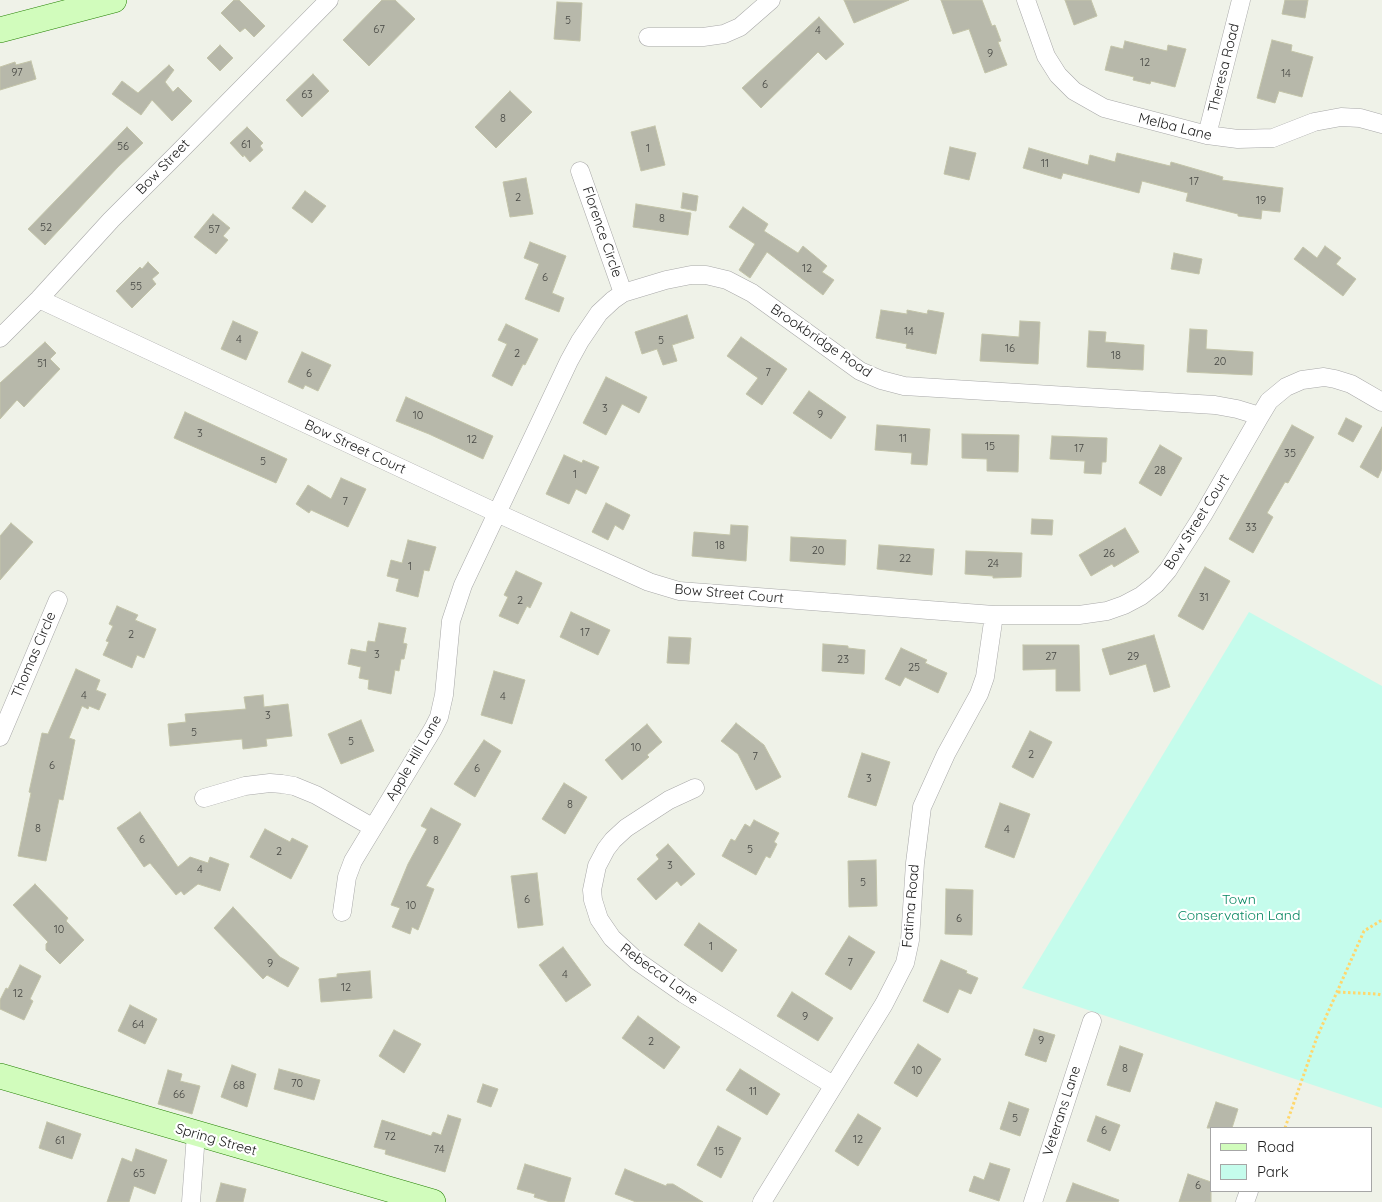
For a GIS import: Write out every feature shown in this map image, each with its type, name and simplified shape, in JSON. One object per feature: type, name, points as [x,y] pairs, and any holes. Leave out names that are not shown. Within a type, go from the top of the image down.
[{"type":"main road","points":[[0,30],[114,0]]},
{"type":"main road","name":"Spring Street","points":[[0,1076],[433,1202]]},
{"type":"street","name":"Bow Street","points":[[0,338],[39,300],[111,220],[330,0]]},
{"type":"street","points":[[648,37],[703,37],[724,34],[740,27],[771,0]]},
{"type":"street","name":"Melba Lane","points":[[1026,0],[1046,56],[1058,75],[1074,92],[1094,104],[1109,110],[1207,135],[1238,139],[1268,139],[1284,135],[1314,122],[1341,117],[1360,118],[1382,124]]},
{"type":"street","name":"Theresa Road","points":[[1207,135],[1240,0]]},
{"type":"street","name":"Florence Circle","points":[[580,171],[623,293]]},
{"type":"street","name":"Brookbridge Road","points":[[497,513],[580,341],[599,313],[623,293],[666,280],[691,275],[706,275],[727,280],[752,294],[860,371],[881,380],[904,386],[1215,405],[1260,416]]},
{"type":"street","name":"Bow Street Court","points":[[39,300],[497,513],[649,582],[671,590],[994,615],[1097,613],[1124,605],[1149,590],[1162,577],[1174,562],[1260,416]]},
{"type":"street","points":[[1260,416],[1269,401],[1281,390],[1296,382],[1313,378],[1330,378],[1346,382],[1382,402]]},
{"type":"street","name":"Apple Hill Lane","points":[[342,912],[350,866],[439,717],[444,695],[449,632],[454,608],[497,513]]},
{"type":"street","name":"Thomas Circle","points":[[0,737],[58,600]]},
{"type":"street","name":"Fatima Road","points":[[762,1202],[884,1004],[905,962],[910,940],[915,863],[922,807],[942,762],[979,694],[985,677],[994,615]]},
{"type":"street","points":[[204,798],[245,786],[270,783],[294,786],[316,795],[372,827]]},
{"type":"street","name":"Rebecca Lane","points":[[695,788],[669,800],[626,828],[606,849],[597,866],[592,890],[599,919],[612,938],[637,961],[684,994],[833,1085]]},
{"type":"street","name":"Veterans Lane","points":[[1033,1202],[1092,1020]]},
{"type":"street","points":[[191,1202],[196,1134]]},
{"type":"path","points":[[1285,1127],[1317,1037],[1364,931],[1382,920]]},
{"type":"path","points":[[1338,992],[1382,995]]},
{"type":"green space","name":"Town Conservation Land","points":[[1249,612],[1382,686],[1382,1108],[1022,988]]},
{"type":"building","points":[[234,0],[239,0],[265,26],[254,37],[245,28],[240,32],[221,13]]},
{"type":"building","points":[[382,0],[395,0],[415,19],[369,66],[343,40]]},
{"type":"building","points":[[844,0],[909,0],[854,23]]},
{"type":"building","points":[[941,0],[982,0],[992,26],[995,25],[1001,41],[998,42],[1007,65],[985,73],[969,29],[953,34]]},
{"type":"building","points":[[1065,0],[1091,0],[1097,16],[1074,25]]},
{"type":"building","points":[[1285,0],[1308,0],[1305,18],[1282,14]]},
{"type":"building","points":[[557,2],[582,3],[580,41],[554,39]]},
{"type":"building","points":[[819,17],[844,44],[826,60],[818,52],[761,108],[742,88]]},
{"type":"building","points":[[1272,40],[1292,45],[1291,51],[1313,57],[1302,97],[1279,91],[1275,103],[1257,98]]},
{"type":"building","points":[[1125,41],[1167,51],[1168,45],[1186,49],[1175,87],[1151,81],[1150,84],[1133,80],[1134,77],[1105,70],[1111,46],[1123,49]]},
{"type":"building","points":[[220,45],[233,58],[220,71],[207,58]]},
{"type":"building","points":[[31,61],[36,79],[0,90],[0,67],[15,62],[16,65]]},
{"type":"building","points":[[169,65],[174,70],[165,82],[173,92],[178,87],[192,101],[172,121],[152,100],[141,115],[112,94],[122,81],[138,93]]},
{"type":"building","points":[[313,74],[329,91],[302,117],[286,100]]},
{"type":"building","points":[[510,91],[532,112],[496,148],[475,127]]},
{"type":"building","points":[[655,126],[665,165],[641,171],[631,132]]},
{"type":"building","points":[[127,127],[143,143],[45,245],[28,229]]},
{"type":"building","points":[[247,127],[263,143],[260,146],[263,150],[250,162],[230,143]]},
{"type":"building","points":[[950,147],[976,153],[969,180],[944,174]]},
{"type":"building","points":[[1029,148],[1088,165],[1090,155],[1115,162],[1117,153],[1170,166],[1171,162],[1223,177],[1222,180],[1283,188],[1280,212],[1262,210],[1261,219],[1238,216],[1238,214],[1186,201],[1188,193],[1142,181],[1139,193],[1063,173],[1061,179],[1023,168]]},
{"type":"building","points":[[526,178],[533,214],[510,217],[503,182]]},
{"type":"building","points":[[305,191],[326,206],[312,223],[292,208]]},
{"type":"building","points":[[683,193],[698,196],[696,211],[681,208]]},
{"type":"building","points":[[636,204],[691,213],[688,235],[633,227]]},
{"type":"building","points":[[743,207],[768,224],[764,231],[798,253],[803,246],[827,266],[822,272],[834,280],[823,295],[767,252],[750,278],[739,270],[755,244],[729,227]]},
{"type":"building","points":[[213,214],[230,228],[223,236],[228,240],[216,254],[194,237]]},
{"type":"building","points":[[530,242],[566,256],[552,293],[564,298],[559,312],[525,299],[539,264],[524,258]]},
{"type":"building","points":[[1325,246],[1341,258],[1336,264],[1356,279],[1343,296],[1294,259],[1303,247],[1317,258]]},
{"type":"building","points":[[1174,253],[1202,259],[1199,274],[1171,269]]},
{"type":"building","points":[[148,262],[159,273],[152,279],[156,284],[132,308],[116,291],[140,267],[142,269]]},
{"type":"building","points":[[881,310],[907,314],[907,310],[927,314],[928,310],[944,313],[936,354],[906,348],[907,344],[876,338]]},
{"type":"building","points":[[687,315],[694,338],[672,345],[677,361],[663,365],[657,349],[642,354],[635,332]]},
{"type":"building","points":[[233,321],[258,332],[246,360],[221,349]]},
{"type":"building","points":[[1020,321],[1040,322],[1038,364],[980,361],[982,334],[1019,337]]},
{"type":"building","points":[[506,324],[538,339],[512,386],[492,376],[507,344],[498,340]]},
{"type":"building","points":[[1190,329],[1207,330],[1206,349],[1253,352],[1252,375],[1187,372]]},
{"type":"building","points":[[1089,331],[1106,332],[1105,342],[1144,345],[1143,370],[1087,367]]},
{"type":"building","points":[[741,337],[787,369],[762,405],[746,394],[758,378],[727,356]]},
{"type":"building","points":[[45,342],[56,353],[50,359],[60,369],[24,407],[17,400],[0,419],[0,383]]},
{"type":"building","points":[[302,352],[331,365],[318,391],[305,385],[303,389],[288,382]]},
{"type":"building","points":[[606,377],[647,397],[639,413],[622,404],[606,435],[583,423]]},
{"type":"building","points":[[809,391],[846,417],[831,439],[793,413]]},
{"type":"building","points":[[406,397],[493,436],[483,459],[396,421]]},
{"type":"building","points":[[185,412],[287,459],[276,483],[174,438]]},
{"type":"building","points":[[1346,418],[1362,426],[1353,442],[1338,434]]},
{"type":"building","points":[[877,425],[930,429],[927,465],[911,464],[912,453],[875,450]]},
{"type":"building","points":[[1292,425],[1314,437],[1288,483],[1285,482],[1267,513],[1273,517],[1253,553],[1229,539]]},
{"type":"building","points":[[1382,427],[1382,469],[1378,478],[1360,467]]},
{"type":"building","points":[[962,434],[1019,435],[1018,472],[987,471],[987,459],[962,458]]},
{"type":"building","points":[[1052,436],[1107,438],[1106,462],[1102,462],[1101,474],[1084,473],[1085,461],[1050,459]]},
{"type":"building","points":[[1160,445],[1182,458],[1161,496],[1139,483]]},
{"type":"building","points":[[564,455],[582,463],[583,460],[599,467],[586,494],[576,489],[569,504],[546,494]]},
{"type":"building","points":[[341,478],[366,489],[348,527],[311,510],[309,513],[296,504],[308,485],[331,499]]},
{"type":"building","points":[[606,503],[630,515],[623,530],[615,525],[608,540],[592,532]]},
{"type":"building","points":[[1032,519],[1053,520],[1052,535],[1031,534]]},
{"type":"building","points":[[11,523],[33,542],[0,580],[0,536]]},
{"type":"building","points":[[731,525],[748,526],[746,561],[692,556],[694,532],[730,535]]},
{"type":"building","points":[[1125,528],[1139,552],[1114,567],[1112,564],[1091,576],[1079,555]]},
{"type":"building","points":[[791,537],[846,540],[845,565],[790,561]]},
{"type":"building","points":[[408,540],[436,547],[429,571],[424,570],[418,597],[396,591],[399,579],[387,576],[391,560],[402,563]]},
{"type":"building","points":[[879,545],[934,549],[932,575],[877,569]]},
{"type":"building","points":[[966,551],[1022,553],[1021,577],[993,578],[993,576],[965,574]]},
{"type":"building","points":[[1205,567],[1230,581],[1203,630],[1178,616]]},
{"type":"building","points":[[516,571],[542,583],[530,608],[527,606],[518,624],[499,616],[508,597],[504,595]]},
{"type":"building","points":[[117,606],[138,615],[135,620],[156,629],[144,658],[137,655],[132,668],[103,655],[109,642],[106,641],[113,626],[109,624]]},
{"type":"building","points":[[571,612],[610,630],[598,655],[560,637]]},
{"type":"building","points":[[379,623],[406,628],[403,643],[407,644],[404,659],[401,659],[399,671],[395,670],[391,694],[368,689],[369,680],[359,678],[361,667],[348,664],[351,649],[366,652],[368,641],[375,642]]},
{"type":"building","points":[[1154,635],[1170,687],[1154,692],[1146,664],[1110,675],[1102,649]]},
{"type":"building","points":[[669,637],[691,638],[689,664],[667,663]]},
{"type":"building","points":[[823,644],[848,646],[848,648],[865,650],[864,674],[822,671]]},
{"type":"building","points":[[1023,645],[1079,645],[1080,691],[1056,691],[1056,669],[1023,670]]},
{"type":"building","points":[[901,648],[927,660],[925,663],[947,673],[938,693],[905,677],[900,686],[885,679]]},
{"type":"building","points":[[76,669],[100,680],[96,690],[106,694],[99,710],[89,706],[88,709],[82,706],[69,738],[75,740],[63,800],[59,799],[46,861],[18,856],[42,733],[48,734]]},
{"type":"building","points":[[494,671],[525,680],[512,724],[481,715]]},
{"type":"building","points":[[263,695],[264,707],[288,704],[292,736],[266,739],[267,746],[243,749],[242,739],[170,746],[168,724],[186,722],[185,714],[246,709],[244,697]]},
{"type":"building","points":[[361,720],[374,751],[341,764],[328,734]]},
{"type":"building","points":[[736,723],[764,745],[781,777],[756,790],[738,754],[721,741]]},
{"type":"building","points":[[647,724],[662,742],[647,755],[649,757],[622,780],[605,760]]},
{"type":"building","points":[[1030,731],[1052,742],[1033,778],[1012,767]]},
{"type":"building","points":[[484,740],[501,751],[475,797],[454,784]]},
{"type":"building","points":[[862,753],[890,762],[876,806],[848,797]]},
{"type":"building","points":[[564,783],[587,797],[565,834],[542,819]]},
{"type":"building","points":[[1000,803],[1030,814],[1014,858],[985,847]]},
{"type":"building","points":[[431,808],[461,824],[426,886],[434,889],[418,930],[412,927],[410,934],[392,927],[400,908],[391,905],[408,864],[427,829],[421,826]]},
{"type":"building","points":[[140,812],[178,867],[190,857],[208,863],[210,857],[229,864],[220,891],[198,884],[184,895],[181,891],[176,895],[150,863],[144,867],[117,828]]},
{"type":"building","points":[[754,820],[779,833],[774,842],[777,844],[770,858],[766,856],[756,875],[722,856],[731,839],[735,841],[745,824],[750,827]]},
{"type":"building","points":[[265,829],[290,842],[292,838],[308,846],[291,879],[250,857]]},
{"type":"building","points":[[668,844],[695,874],[681,886],[677,881],[656,900],[637,879],[659,859],[656,855]]},
{"type":"building","points":[[876,860],[877,906],[849,907],[848,861]]},
{"type":"building","points":[[537,873],[543,925],[518,928],[511,876]]},
{"type":"building","points":[[35,884],[68,918],[66,921],[84,940],[60,964],[46,950],[48,942],[13,905]]},
{"type":"building","points":[[946,889],[973,890],[972,935],[945,934]]},
{"type":"building","points":[[233,907],[280,957],[299,968],[288,987],[267,975],[263,979],[214,928]]},
{"type":"building","points":[[699,923],[737,950],[722,972],[684,945]]},
{"type":"building","points":[[849,936],[875,952],[851,990],[825,974]]},
{"type":"building","points":[[563,947],[591,985],[566,1002],[539,965]]},
{"type":"building","points":[[941,960],[978,978],[971,994],[959,989],[948,1013],[923,1001]]},
{"type":"building","points":[[20,965],[41,976],[30,999],[33,1001],[24,1020],[0,1009],[0,1000]]},
{"type":"building","points":[[370,971],[372,998],[321,1002],[319,979],[337,977],[337,974]]},
{"type":"building","points":[[792,992],[833,1018],[818,1041],[777,1016]]},
{"type":"building","points":[[130,1005],[157,1019],[145,1044],[118,1031]]},
{"type":"building","points":[[638,1016],[680,1047],[664,1069],[622,1038]]},
{"type":"building","points":[[1034,1029],[1055,1035],[1046,1062],[1025,1055]]},
{"type":"building","points":[[394,1030],[421,1044],[404,1073],[379,1056]]},
{"type":"building","points":[[918,1044],[941,1059],[917,1097],[894,1083]]},
{"type":"building","points":[[1120,1046],[1143,1054],[1130,1092],[1107,1085]]},
{"type":"building","points":[[232,1065],[256,1074],[247,1107],[221,1097]]},
{"type":"building","points":[[279,1069],[320,1080],[314,1100],[274,1089]]},
{"type":"building","points":[[740,1069],[780,1094],[767,1115],[726,1090]]},
{"type":"building","points":[[168,1070],[182,1074],[180,1081],[200,1086],[192,1114],[158,1104]]},
{"type":"building","points":[[483,1084],[498,1089],[491,1107],[477,1102]]},
{"type":"building","points":[[1009,1102],[1029,1109],[1020,1136],[1000,1129]]},
{"type":"building","points":[[1216,1102],[1238,1109],[1232,1127],[1207,1128]]},
{"type":"building","points":[[858,1114],[881,1128],[858,1166],[835,1151]]},
{"type":"building","points":[[448,1115],[461,1119],[445,1172],[385,1154],[386,1150],[374,1147],[382,1120],[431,1136],[433,1132],[441,1135]]},
{"type":"building","points":[[1096,1116],[1120,1125],[1110,1151],[1087,1141]]},
{"type":"building","points":[[47,1122],[81,1134],[72,1159],[39,1148]]},
{"type":"building","points":[[718,1126],[741,1138],[721,1178],[697,1165]]},
{"type":"building","points":[[136,1149],[167,1160],[155,1194],[134,1186],[129,1202],[107,1202],[122,1158],[132,1162]]},
{"type":"building","points":[[990,1163],[1010,1169],[999,1201],[969,1191],[974,1176],[984,1180]]},
{"type":"building","points":[[525,1164],[571,1178],[564,1202],[550,1202],[534,1197],[535,1194],[517,1189]]},
{"type":"building","points":[[625,1169],[666,1186],[667,1184],[673,1184],[703,1202],[636,1202],[615,1194]]},
{"type":"building","points":[[1188,1174],[1210,1182],[1211,1202],[1179,1202]]},
{"type":"building","points":[[221,1183],[246,1189],[243,1202],[216,1202]]},
{"type":"building","points":[[1073,1183],[1119,1200],[1118,1202],[1066,1202]]}]
